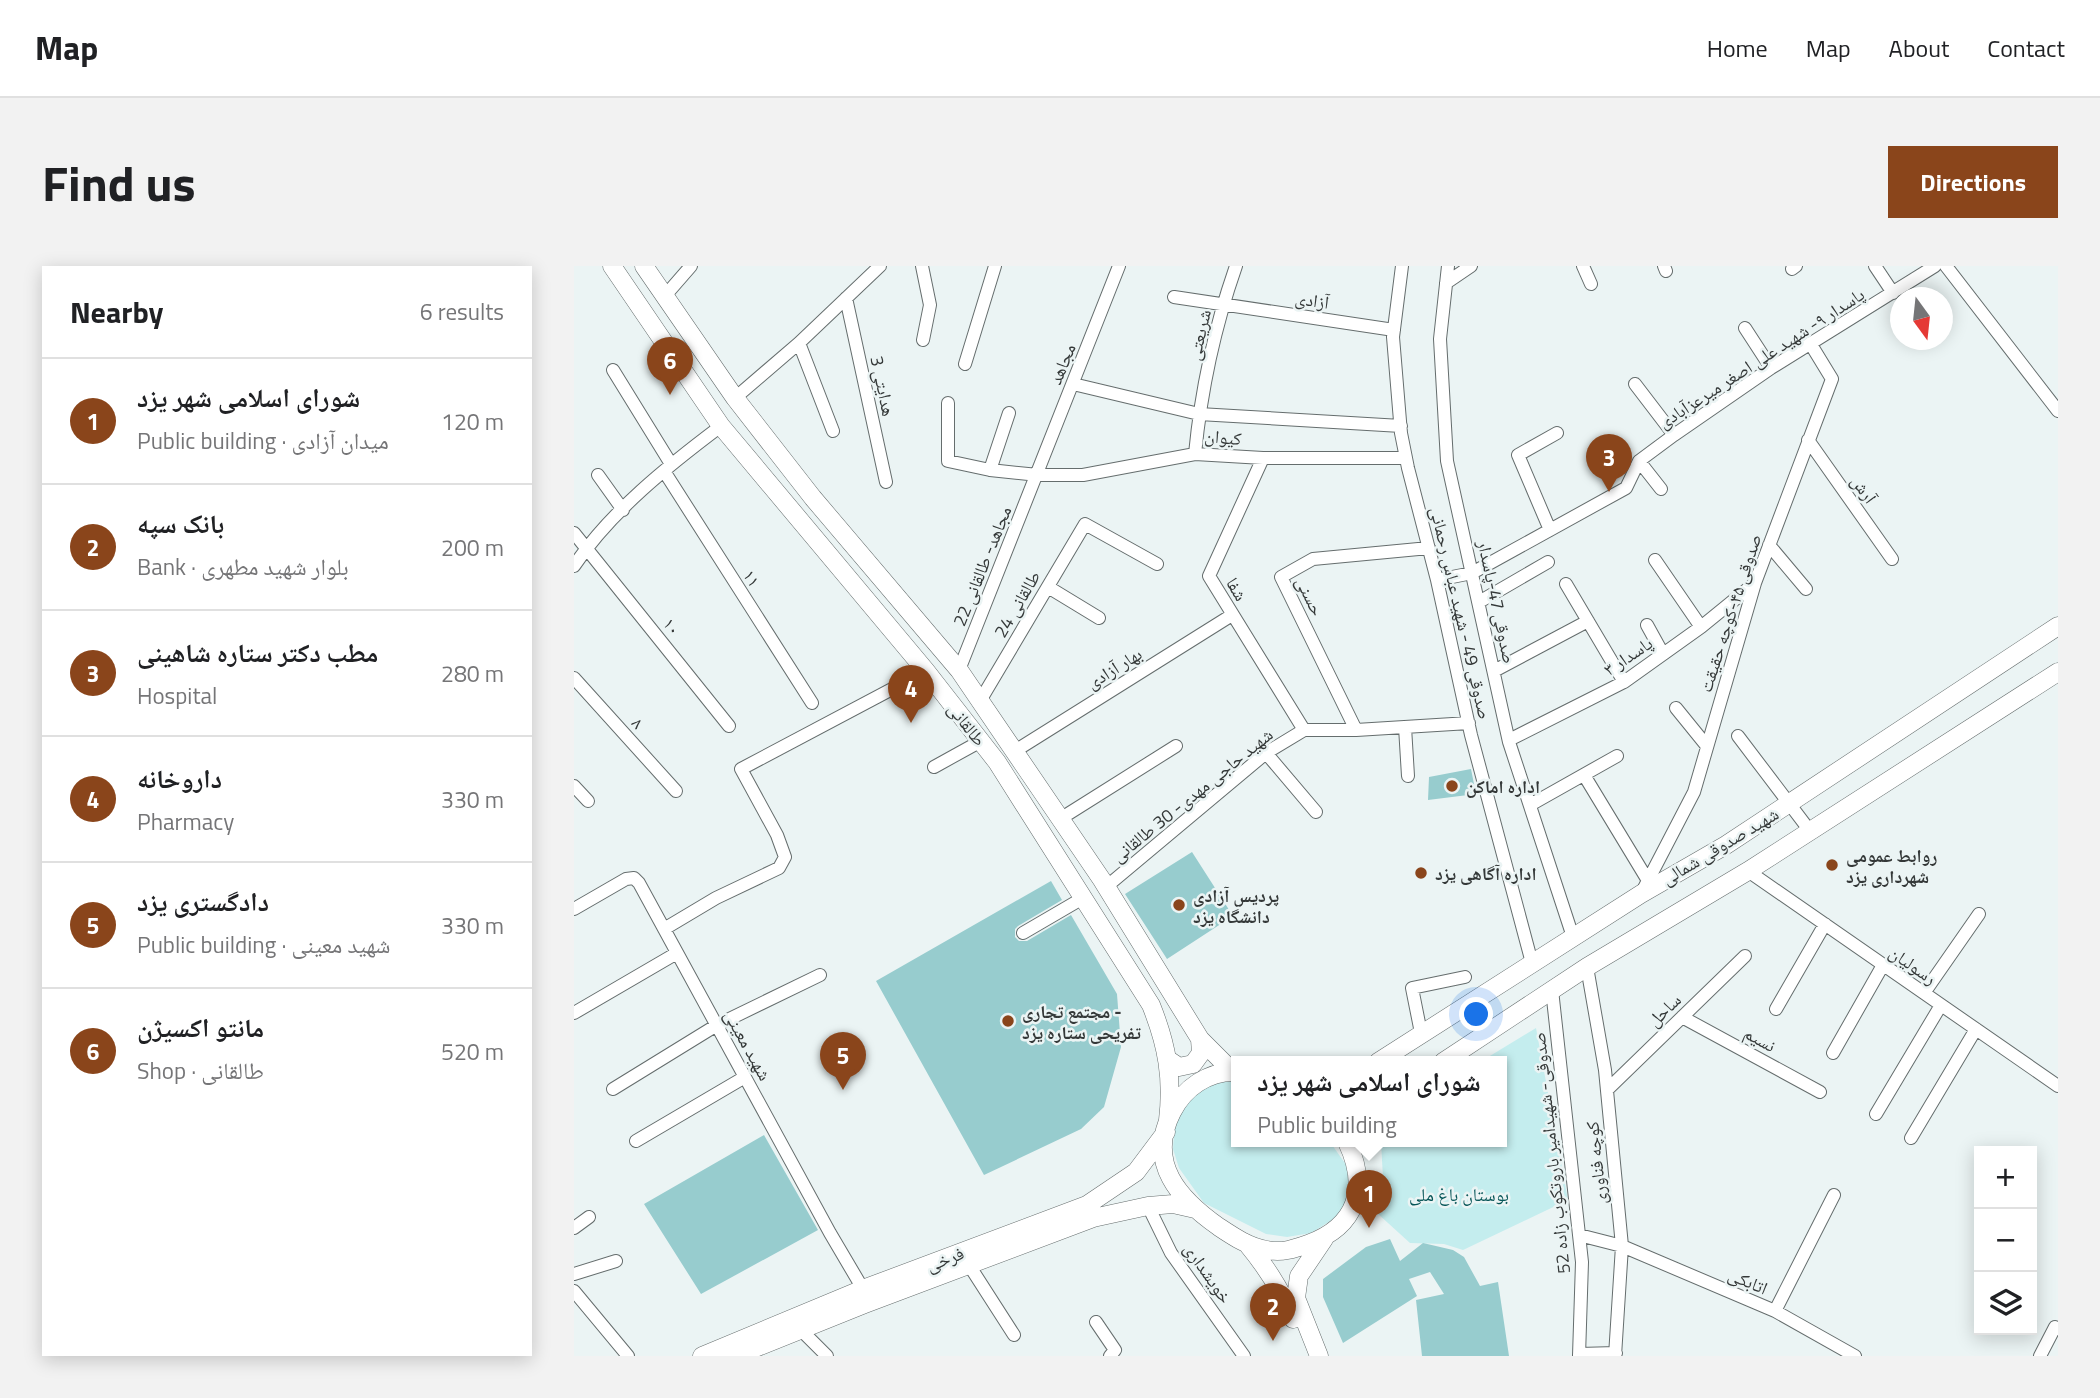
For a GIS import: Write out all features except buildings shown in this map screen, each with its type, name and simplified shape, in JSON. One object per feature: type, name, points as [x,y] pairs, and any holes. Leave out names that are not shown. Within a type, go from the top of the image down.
[{"type":"main road","name":"طالقانی","points":[[612,266],[721,426],[926,671],[997,762],[1151,1005],[1160,1027],[1171,1092],[1163,1150],[1168,1173],[1176,1189],[1195,1209]]},
{"type":"main road","name":"طالقانی","points":[[644,266],[735,398],[813,498],[959,670],[1106,887],[1200,1039],[1231,1068]]},
{"type":"main road","name":"شهید صدوقی شمالی","points":[[1387,1056],[1573,937],[1644,887],[1726,845],[2058,626]]},
{"type":"main road","name":"شهید صدوقی شمالی","points":[[1452,1056],[1587,967],[1748,871],[2055,678]]},
{"type":"main road","points":[[1167,1059],[1179,1067],[1193,1064],[1201,1053],[1200,1039]]},
{"type":"main road","name":"فرخی","points":[[702,1356],[863,1289],[1087,1205],[1136,1172],[1167,1126],[1180,1096],[1199,1081],[1231,1072]]},
{"type":"main road","points":[[1248,1245],[1268,1251],[1289,1251],[1342,1226],[1357,1202],[1357,1151]]},
{"type":"main road","name":"فرخی","points":[[735,1356],[1093,1218],[1148,1206],[1172,1204],[1195,1209]]},
{"type":"main road","points":[[1195,1209],[1248,1245],[1267,1268],[1284,1298],[1310,1356]]},
{"type":"main road","points":[[1319,1356],[1296,1298],[1298,1276],[1327,1235]]},
{"type":"street","points":[[664,297],[691,266]]},
{"type":"street","points":[[735,398],[799,344],[880,266]]},
{"type":"street","points":[[922,266],[930,304],[923,340]]},
{"type":"street","points":[[965,363],[995,266]]},
{"type":"street","name":"مجاهد","points":[[1038,475],[1119,266]]},
{"type":"street","name":"شریعتی","points":[[1199,414],[1224,304],[1236,266]]},
{"type":"street","name":"صدوقی 49 - شهید عباس رحمانی","points":[[1402,266],[1394,330],[1406,458],[1469,723],[1532,963]]},
{"type":"street","name":"صدوقی 47-پاسدار","points":[[1448,266],[1440,339],[1447,461],[1509,740],[1573,937]]},
{"type":"street","points":[[1446,282],[1471,266]]},
{"type":"street","points":[[1583,266],[1591,284]]},
{"type":"street","points":[[1875,266],[1890,288]]},
{"type":"street","name":"پاسدار ۹- شهید علی اصغر میرعزآبادی","points":[[1902,287],[1935,266]]},
{"type":"street","points":[[1946,266],[2058,411]]},
{"type":"street","name":"پاسدار ۹- شهید علی اصغر میرعزآبادی","points":[[1437,580],[1472,573],[1626,488],[1639,461],[1674,435],[1771,368],[1890,295]]},
{"type":"street","name":"آزادی","points":[[1174,297],[1394,330]]},
{"type":"street","name":"هدایتی 3","points":[[846,298],[886,482]]},
{"type":"street","points":[[1745,328],[1771,368]]},
{"type":"street","name":"صدوقی ۴۵-کوچه حقیقت","points":[[1644,887],[1694,792],[1755,583],[1832,379],[1810,343]]},
{"type":"street","points":[[799,344],[834,431]]},
{"type":"street","name":"۱۱","points":[[613,370],[667,467],[812,703]]},
{"type":"street","points":[[1073,384],[1199,414]]},
{"type":"street","points":[[1636,384],[1674,435]]},
{"type":"street","points":[[948,403],[948,461],[990,470],[1038,475],[1083,475],[1195,454]]},
{"type":"street","points":[[990,470],[1009,413]]},
{"type":"street","name":"کیوان","points":[[1401,426],[1199,414],[1195,454],[1406,458]]},
{"type":"street","points":[[574,566],[587,547],[667,467],[721,426]]},
{"type":"street","points":[[1550,530],[1518,455],[1558,433]]},
{"type":"street","name":"آرش","points":[[1808,440],[1892,559]]},
{"type":"street","name":"شفا","points":[[1263,457],[1209,576],[1304,730]]},
{"type":"street","points":[[1639,461],[1661,489]]},
{"type":"street","points":[[598,475],[623,510]]},
{"type":"street","name":"مجاهد- طالقانی 22","points":[[959,670],[1038,475]]},
{"type":"street","name":"طالقانی 24","points":[[980,701],[1084,524],[1157,564]]},
{"type":"street","name":"۱۰","points":[[574,533],[729,726]]},
{"type":"street","points":[[1769,545],[1806,589]]},
{"type":"street","name":"حسنی","points":[[1356,730],[1282,577],[1313,559],[1429,548]]},
{"type":"street","points":[[1655,560],[1701,626]]},
{"type":"street","points":[[1479,603],[1548,562]]},
{"type":"street","name":"پاسدار ۳","points":[[1509,740],[1624,682],[1755,583]]},
{"type":"street","points":[[1566,584],[1624,682]]},
{"type":"street","points":[[1048,586],[1099,618]]},
{"type":"street","name":"بهار آزادی","points":[[1015,751],[1232,615]]},
{"type":"street","points":[[1494,671],[1588,621]]},
{"type":"street","points":[[1647,625],[1664,654]]},
{"type":"street","points":[[664,929],[716,898],[779,869],[785,857],[777,835],[741,769],[926,671]]},
{"type":"street","name":"۸","points":[[574,678],[676,791]]},
{"type":"street","points":[[1676,708],[1706,746]]},
{"type":"street","points":[[1304,730],[1356,730],[1469,723]]},
{"type":"street","points":[[1405,727],[1408,776]]},
{"type":"street","name":"شهید حاجی مهدی- 30 طالقانی","points":[[1106,887],[1266,753],[1304,730]]},
{"type":"street","points":[[1738,736],[1810,831]]},
{"type":"street","points":[[934,767],[981,741]]},
{"type":"street","points":[[1060,819],[1176,746]]},
{"type":"street","points":[[1266,753],[1315,812]]},
{"type":"street","points":[[1530,805],[1617,756]]},
{"type":"street","points":[[1584,775],[1644,887]]},
{"type":"street","points":[[574,786],[588,801]]},
{"type":"street","name":"رسولیان","points":[[1748,871],[2058,1086]]},
{"type":"street","name":"شهید معینی","points":[[574,909],[626,879],[634,878],[639,883],[863,1289]]},
{"type":"street","points":[[1023,933],[1083,898]]},
{"type":"street","points":[[1924,993],[1979,914]]},
{"type":"street","points":[[1776,1009],[1825,925]]},
{"type":"street","points":[[574,1013],[677,953]]},
{"type":"street","name":"ساحل","points":[[1607,1090],[1745,956]]},
{"type":"street","points":[[1833,1054],[1883,965]]},
{"type":"street","name":"کوچه فناوری","points":[[1587,967],[1607,1090],[1622,1246],[1615,1354]]},
{"type":"street","points":[[613,1089],[717,1025],[820,975]]},
{"type":"street","points":[[1421,1033],[1412,988],[1465,977]]},
{"type":"street","name":"52 صدوقی- شهیدامیر باروتکوب زاده","points":[[1552,990],[1582,1262],[1579,1355]]},
{"type":"street","points":[[1877,1114],[1941,1005]]},
{"type":"street","name":"نسیم","points":[[1682,1017],[1820,1092]]},
{"type":"street","points":[[1911,1138],[1976,1029]]},
{"type":"street","points":[[636,1141],[745,1077]]},
{"type":"street","points":[[1775,1311],[1834,1195]]},
{"type":"street","name":"خویشداری","points":[[1148,1206],[1171,1253],[1244,1356]]},
{"type":"street","points":[[574,1228],[589,1217]]},
{"type":"street","name":"اتابکی","points":[[1579,1236],[1622,1246],[1775,1311],[1855,1356]]},
{"type":"street","points":[[574,1274],[616,1261]]},
{"type":"street","points":[[969,1265],[1014,1335]]},
{"type":"street","points":[[574,1292],[628,1356]]},
{"type":"street","points":[[1096,1322],[1115,1350],[1110,1356]]},
{"type":"street","points":[[2040,1356],[2055,1327],[2058,1329]]},
{"type":"street","points":[[801,1330],[827,1356]]},
{"type":"street","points":[[1579,1355],[1615,1354]]},
{"type":"green space","name":"بوستان باغ ملی","points":[[1536,1028],[1568,1200],[1463,1250],[1444,1244],[1410,1243],[1377,1213],[1383,1178],[1381,1147],[1507,1147],[1507,1056],[1490,1056]]},
{"type":"green space","points":[[1231,1080],[1231,1147],[1334,1147],[1347,1166],[1349,1198],[1335,1218],[1311,1233],[1287,1237],[1266,1234],[1204,1203],[1179,1168],[1173,1149],[1175,1119],[1200,1087]]},
{"type":"place","name":"مانتو اكسيژن","points":[[670,395]]},
{"type":"place","name":"مطب دکتر ستاره شاهینی","points":[[1609,492]]},
{"type":"place","name":"داروخانه","points":[[911,723]]},
{"type":"place","name":"اداره اماکن","points":[[1452,786]]},
{"type":"place","name":"روابط عمومی شهرداری یزد","points":[[1832,865]]},
{"type":"place","name":"اداره آگاهی یزد","points":[[1421,873]]},
{"type":"place","name":"پردیس آزادی دانشگاه یزد","points":[[1179,905]]},
{"type":"place","name":"مجتمع تجاری - تفریحی ستاره یزد","points":[[1008,1021]]},
{"type":"place","name":"دادگستری یزد","points":[[843,1090]]},
{"type":"place","name":"شورای اسلامی شهر یزد","points":[[1369,1228]]},
{"type":"place","name":"بانک سپه","points":[[1273,1341]]}]
